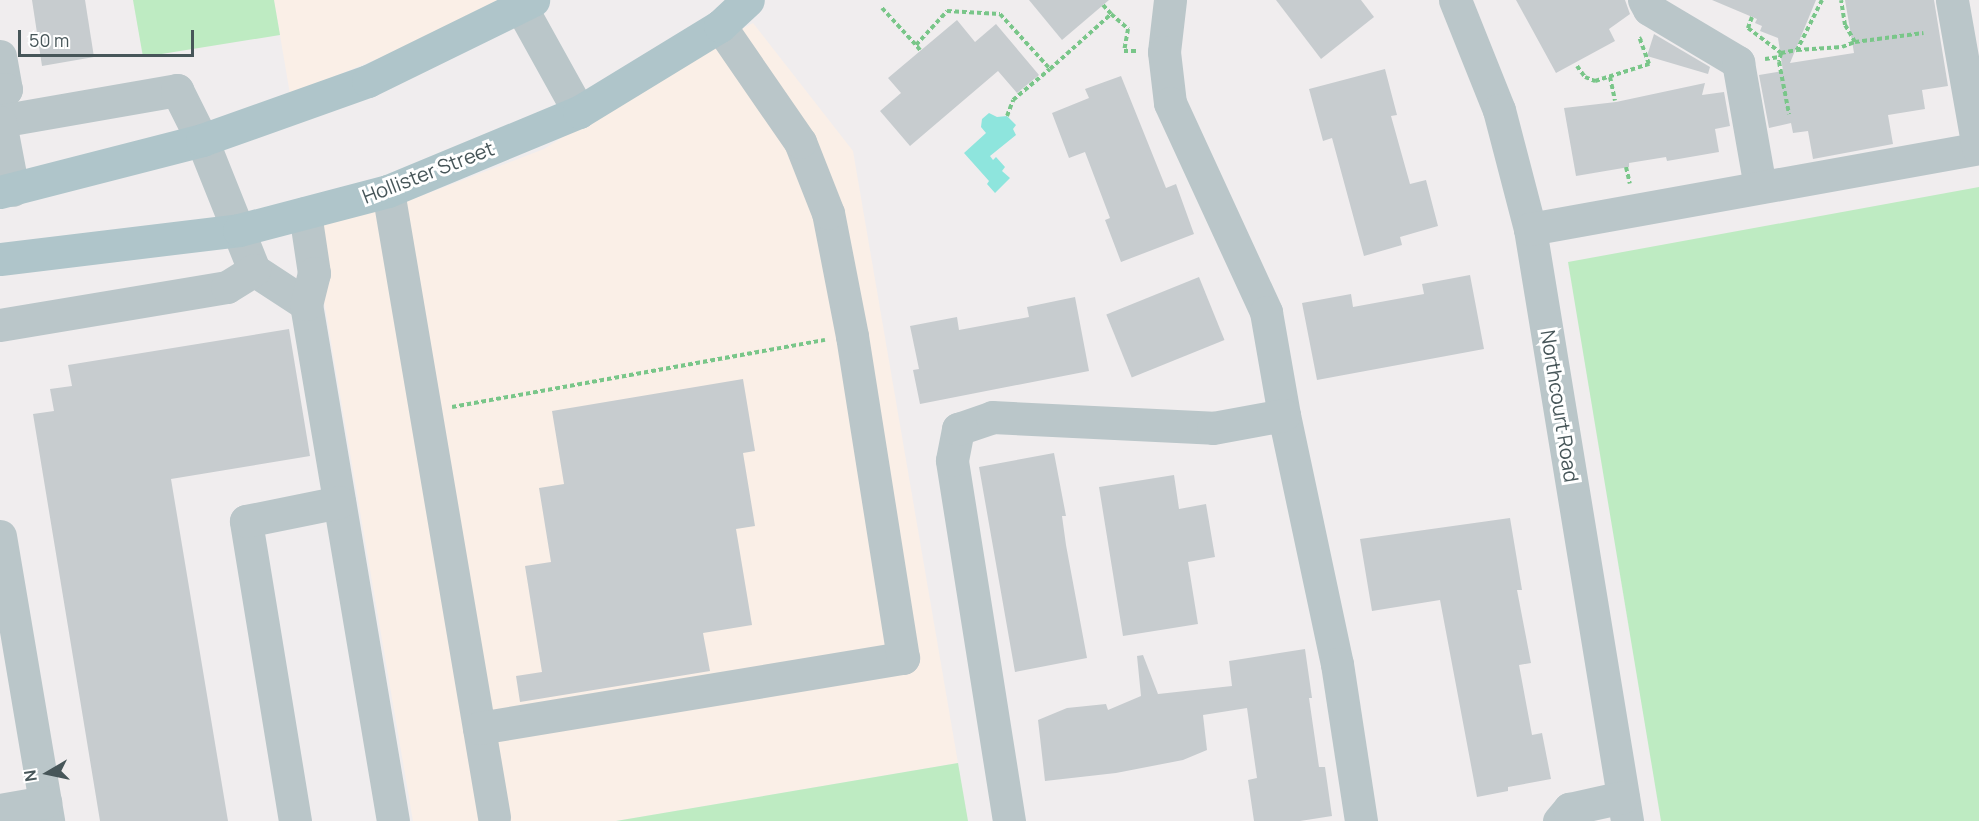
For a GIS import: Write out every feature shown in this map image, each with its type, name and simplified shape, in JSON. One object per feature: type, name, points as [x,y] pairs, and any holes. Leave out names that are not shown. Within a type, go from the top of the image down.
[{"type":"main road","name":"Hollister Street","points":[[0,259],[239,230],[388,191],[579,112],[720,26],[748,0]]},
{"type":"main road","points":[[6,191],[202,140],[368,81],[524,2]]},
{"type":"street","points":[[1170,0],[1164,52],[1170,104],[1266,312],[1284,414],[1337,664],[1361,821]]},
{"type":"street","name":"Northcourt Road","points":[[1455,0],[1499,110],[1530,229],[1625,809]]},
{"type":"street","points":[[1644,0],[1649,9],[1738,63],[1760,188]]},
{"type":"street","points":[[1530,229],[1978,148],[1952,0]]},
{"type":"street","points":[[524,2],[579,112]]},
{"type":"street","points":[[479,728],[903,658],[852,336],[828,213],[800,142],[720,26]]},
{"type":"street","points":[[0,56],[6,89],[0,90]]},
{"type":"street","points":[[6,191],[0,121],[177,90],[202,140],[254,270],[306,304]]},
{"type":"street","points":[[388,191],[494,817]]},
{"type":"street","points":[[305,213],[314,273],[306,304],[393,821]]},
{"type":"street","points":[[0,325],[226,287],[254,270]]},
{"type":"street","points":[[1010,821],[952,460],[958,429],[992,417],[1213,428],[1284,414]]},
{"type":"street","points":[[295,821],[246,521],[339,502]]},
{"type":"street","points":[[0,536],[47,812],[0,810]]},
{"type":"street","points":[[1559,821],[1569,809],[1625,809]]},
{"type":"path","points":[[1797,50],[1822,0]]},
{"type":"path","points":[[1841,0],[1845,25],[1855,42]]},
{"type":"path","points":[[1103,5],[1128,29],[1124,51],[1164,52]]},
{"type":"path","points":[[882,8],[921,50]]},
{"type":"path","points":[[916,45],[947,11],[1000,14],[1050,69]]},
{"type":"path","points":[[1007,116],[1013,99],[1111,14]]},
{"type":"path","points":[[1752,17],[1748,28],[1781,53],[1842,47],[1855,42],[1923,33]]},
{"type":"path","points":[[1577,66],[1585,77],[1595,81],[1648,64],[1640,39]]},
{"type":"path","points":[[1781,53],[1779,62],[1789,114]]},
{"type":"path","points":[[1611,77],[1615,100]]},
{"type":"path","points":[[426,411],[852,336]]},
{"type":"shaded area","points":[[274,0],[508,0],[385,56],[290,94]]},
{"type":"shaded area","points":[[753,23],[853,151],[958,763],[616,821],[413,821],[313,237],[321,224],[421,196],[544,149],[676,65]]},
{"type":"green space","points":[[133,0],[274,0],[280,35],[143,57]]},
{"type":"green space","points":[[1979,187],[1979,821],[1661,821],[1568,262]]},
{"type":"green space","points":[[958,763],[968,821],[616,821]]},
{"type":"water","points":[[989,113],[997,117],[1007,116],[1016,125],[1013,129],[1016,135],[990,156],[993,160],[996,157],[1005,167],[1002,171],[1010,178],[995,193],[987,184],[989,181],[964,153],[986,133],[981,127],[982,119]]},
{"type":"building","points":[[32,0],[85,0],[94,57],[42,66]]},
{"type":"building","points":[[1029,0],[1109,0],[1062,40]]},
{"type":"building","points":[[1276,0],[1361,0],[1374,17],[1321,59]]},
{"type":"building","points":[[1516,0],[1625,0],[1630,14],[1609,29],[1615,41],[1556,73]]},
{"type":"building","points":[[1712,0],[1816,0],[1790,63],[1854,53],[1845,0],[1934,0],[1948,86],[1922,90],[1925,109],[1888,115],[1893,144],[1813,159],[1808,131],[1793,133],[1791,123],[1769,128],[1759,75],[1783,71],[1778,38],[1760,31],[1762,26],[1755,23],[1757,19]]},
{"type":"building","points":[[957,20],[975,42],[996,24],[1039,75],[1017,93],[998,71],[910,146],[880,111],[901,93],[888,78]]},
{"type":"building","points":[[1654,34],[1710,67],[1708,74],[1647,56]]},
{"type":"building","points":[[1385,69],[1397,115],[1391,116],[1410,184],[1426,180],[1438,226],[1400,237],[1402,245],[1364,256],[1332,138],[1323,141],[1309,89]]},
{"type":"building","points":[[1121,76],[1166,188],[1176,184],[1194,234],[1121,262],[1105,220],[1110,218],[1085,152],[1069,158],[1052,113],[1089,98],[1085,89]]},
{"type":"building","points":[[1705,83],[1702,95],[1724,92],[1730,126],[1715,129],[1719,152],[1667,161],[1666,157],[1629,163],[1629,167],[1576,176],[1564,108],[1616,102]]},
{"type":"building","points":[[1470,275],[1484,349],[1317,380],[1302,303],[1351,294],[1353,307],[1424,294],[1422,284]]},
{"type":"building","points":[[1199,277],[1224,340],[1132,378],[1106,314]]},
{"type":"building","points":[[1075,297],[1089,371],[920,404],[913,370],[919,369],[910,326],[957,317],[959,330],[1029,317],[1027,307]]},
{"type":"building","points":[[289,329],[310,456],[171,479],[228,821],[100,821],[33,414],[54,411],[50,389],[72,386],[68,365]]},
{"type":"building","points":[[743,379],[755,451],[743,453],[755,526],[736,529],[752,625],[703,633],[710,671],[520,702],[516,676],[542,672],[525,566],[551,562],[539,488],[564,484],[552,411]]},
{"type":"building","points":[[1054,453],[1066,516],[1062,516],[1066,545],[1087,658],[1015,672],[979,467]]},
{"type":"building","points":[[1174,475],[1179,509],[1206,504],[1215,557],[1188,562],[1198,624],[1123,636],[1099,487]]},
{"type":"building","points":[[1510,518],[1522,590],[1517,590],[1531,663],[1519,665],[1532,735],[1542,733],[1551,779],[1508,787],[1508,791],[1477,797],[1440,600],[1372,611],[1360,539]]},
{"type":"building","points":[[1305,649],[1312,698],[1309,698],[1319,767],[1325,767],[1332,816],[1300,821],[1254,821],[1248,780],[1257,778],[1247,708],[1203,715],[1207,750],[1183,760],[1116,773],[1045,781],[1038,720],[1067,708],[1106,704],[1108,710],[1141,696],[1137,656],[1143,655],[1158,694],[1232,686],[1229,661]]}]
